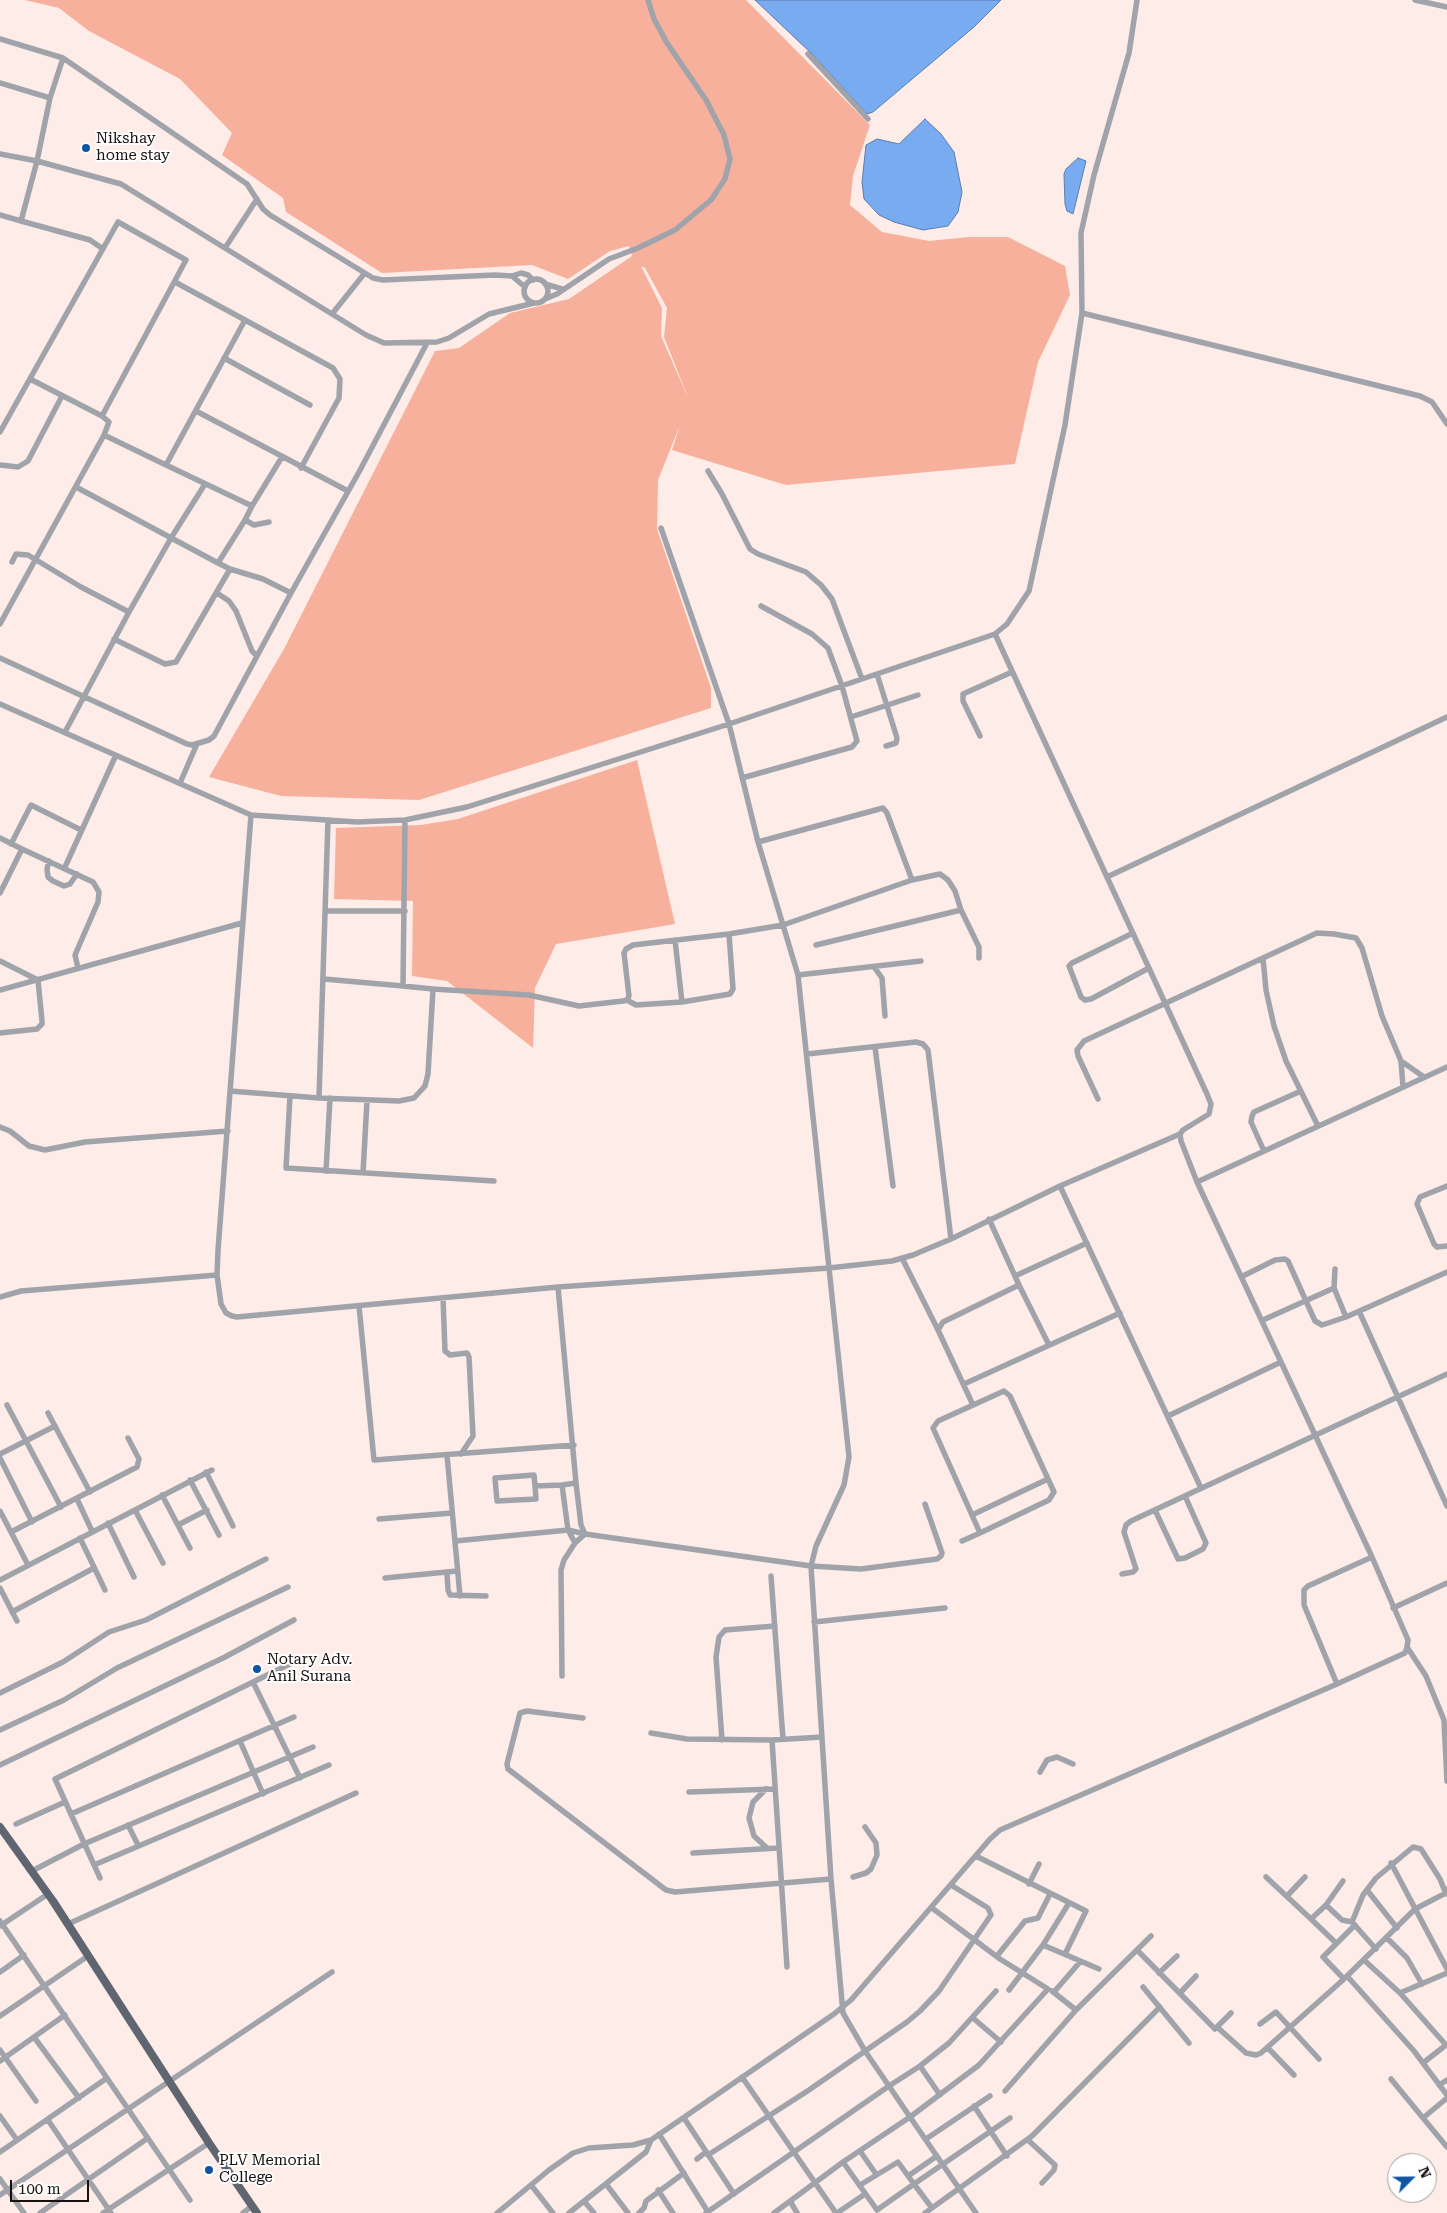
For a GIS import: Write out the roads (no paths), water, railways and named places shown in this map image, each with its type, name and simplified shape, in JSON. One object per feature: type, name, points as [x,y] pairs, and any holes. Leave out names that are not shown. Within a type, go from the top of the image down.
[{"type":"main road","points":[[0,1827],[68,1924],[208,2143],[255,2210]]},
{"type":"street","points":[[0,154],[37,161],[121,184],[375,340],[384,343],[427,343],[449,338],[480,318],[534,303],[557,294],[609,259],[638,248],[675,230],[711,200],[725,179],[729,168],[729,149],[718,121],[667,43],[654,19],[648,0]]},
{"type":"street","points":[[0,704],[251,815],[356,822],[404,820],[467,807],[729,724],[994,634],[1007,624],[1029,590],[1065,425],[1082,313],[1081,233],[1094,175],[1127,62],[1137,0]]},
{"type":"street","points":[[1415,0],[1434,2],[1447,7]]},
{"type":"street","points":[[0,39],[63,58],[247,184],[263,209],[270,215],[364,274],[383,280],[525,274],[533,280],[540,280],[545,284],[562,289]]},
{"type":"street","points":[[808,54],[868,119]]},
{"type":"street","points":[[21,221],[37,161],[50,98],[63,58]]},
{"type":"street","points":[[0,83],[50,98]]},
{"type":"street","points":[[224,248],[257,199]]},
{"type":"street","points":[[0,215],[90,240],[103,248]]},
{"type":"street","points":[[0,432],[118,222],[186,260],[102,416]]},
{"type":"street","points":[[332,314],[364,274]]},
{"type":"street","points":[[512,276],[525,287]]},
{"type":"street","points":[[533,280],[525,287],[525,296],[534,303]]},
{"type":"street","points":[[174,282],[333,368],[340,379],[339,398],[301,468]]},
{"type":"street","points":[[545,284],[548,293],[545,299]]},
{"type":"street","points":[[514,307],[525,296]]},
{"type":"street","points":[[1082,313],[1420,396],[1432,402],[1447,424]]},
{"type":"street","points":[[166,465],[245,320]]},
{"type":"street","points":[[0,658],[187,744],[196,744],[209,740],[214,736],[427,343]]},
{"type":"street","points":[[224,358],[310,405]]},
{"type":"street","points":[[0,624],[76,487],[109,422],[102,416],[30,379]]},
{"type":"street","points":[[0,465],[18,467],[28,461],[62,396]]},
{"type":"street","points":[[196,411],[301,468],[348,491]]},
{"type":"street","points":[[104,435],[252,506]]},
{"type":"street","points":[[218,563],[282,457]]},
{"type":"street","points":[[708,471],[750,549],[758,554],[806,572],[821,584],[832,599],[862,679]]},
{"type":"street","points":[[65,732],[129,612],[171,538],[205,484]]},
{"type":"street","points":[[76,487],[230,569],[263,580],[291,593]]},
{"type":"street","points":[[245,520],[254,525],[269,522]]},
{"type":"street","points":[[661,528],[729,724],[758,842],[798,975],[849,1456],[844,1485],[816,1546],[811,1566],[831,1879],[842,2008],[845,2018],[865,2051],[976,2213]]},
{"type":"street","points":[[12,562],[13,557],[19,554],[26,554],[81,587],[129,612]]},
{"type":"street","points":[[114,640],[164,664],[176,662],[230,569]]},
{"type":"street","points":[[217,593],[229,602],[236,611],[252,651],[257,656]]},
{"type":"street","points":[[742,778],[855,745],[856,735],[851,717],[828,648],[823,642],[761,606]]},
{"type":"street","points":[[251,815],[217,1275],[221,1304],[226,1312],[237,1317],[558,1287],[829,1268],[902,1258],[951,1239],[1060,1186],[1180,1134],[1208,1114],[1211,1104],[994,634]]},
{"type":"street","points":[[980,736],[963,701],[963,694],[1012,672]]},
{"type":"street","points":[[877,674],[888,705],[897,740],[894,744],[886,746]]},
{"type":"street","points":[[851,717],[918,695]]},
{"type":"street","points":[[1106,877],[1447,717]]},
{"type":"street","points":[[180,783],[196,744]]},
{"type":"street","points":[[65,868],[116,755]]},
{"type":"street","points":[[11,844],[30,805],[81,830]]},
{"type":"street","points":[[758,842],[883,808],[887,813],[912,880]]},
{"type":"street","points":[[319,1098],[328,820]]},
{"type":"street","points":[[403,986],[405,911],[404,820]]},
{"type":"street","points":[[0,838],[93,882],[99,892],[98,902],[75,955],[78,968]]},
{"type":"street","points":[[0,893],[22,849]]},
{"type":"street","points":[[49,861],[48,877],[53,881],[64,886],[70,884],[77,874]]},
{"type":"street","points":[[627,1000],[629,996],[624,953],[626,948],[644,943],[730,934],[783,925],[912,880],[940,874],[946,877],[955,891],[961,910],[979,947],[979,958]]},
{"type":"street","points":[[816,945],[961,910]]},
{"type":"street","points":[[326,911],[405,911]]},
{"type":"street","points":[[0,990],[242,923]]},
{"type":"street","points":[[1133,933],[1072,962],[1069,966],[1081,997],[1085,1000],[1091,999],[1149,968]]},
{"type":"street","points":[[1098,1099],[1078,1056],[1077,1050],[1084,1040],[1166,1004],[1317,933],[1356,938],[1362,948],[1382,1016],[1401,1061],[1403,1087]]},
{"type":"street","points":[[324,979],[529,995],[579,1006],[627,1000],[636,1005],[682,1002],[730,994],[733,989],[730,934]]},
{"type":"street","points":[[675,940],[682,1002]]},
{"type":"street","points":[[1263,958],[1266,990],[1274,1026],[1286,1061],[1318,1126]]},
{"type":"street","points":[[0,961],[38,980]]},
{"type":"street","points":[[798,975],[922,961]]},
{"type":"street","points":[[874,967],[882,978],[885,1016]]},
{"type":"street","points":[[0,1033],[34,1030],[40,1027],[42,1021],[38,980]]},
{"type":"street","points":[[230,1091],[367,1101],[399,1101],[414,1098],[425,1086],[428,1074],[433,989]]},
{"type":"street","points":[[807,1054],[916,1042],[923,1044],[928,1050],[951,1239]]},
{"type":"street","points":[[875,1047],[893,1186]]},
{"type":"street","points":[[1401,1061],[1424,1077]]},
{"type":"street","points":[[1197,1182],[1447,1067]]},
{"type":"street","points":[[1264,1151],[1251,1122],[1254,1112],[1301,1091]]},
{"type":"street","points":[[290,1096],[286,1168],[494,1181]]},
{"type":"street","points":[[326,1171],[330,1098]]},
{"type":"street","points":[[363,1173],[367,1101]]},
{"type":"street","points":[[0,1127],[10,1131],[30,1146],[45,1150],[85,1142],[228,1132]]},
{"type":"street","points":[[497,2213],[549,2170],[581,2150],[633,2145],[651,2140],[842,2008],[932,1908],[990,1838],[1012,1823],[1338,1684],[1404,1653],[1408,1640],[1243,1276],[1197,1182],[1180,1134]]},
{"type":"street","points":[[1060,1186],[1201,1488]]},
{"type":"street","points":[[1447,1186],[1420,1196],[1417,1204],[1434,1244],[1437,1247],[1447,1246]]},
{"type":"street","points":[[989,1219],[1049,1345]]},
{"type":"street","points":[[1015,1276],[1087,1243]]},
{"type":"street","points":[[902,1258],[973,1404]]},
{"type":"street","points":[[1243,1276],[1275,1260],[1285,1258],[1315,1321],[1322,1325],[1346,1317],[1447,1272]]},
{"type":"street","points":[[1336,1269],[1334,1288],[1346,1317]]},
{"type":"street","points":[[0,1297],[21,1291],[217,1275]]},
{"type":"street","points":[[938,1330],[943,1322],[1019,1284]]},
{"type":"street","points":[[558,1287],[576,1483],[581,1525],[585,1534]]},
{"type":"street","points":[[1263,1320],[1334,1288]]},
{"type":"street","points":[[442,1298],[445,1351],[450,1355],[467,1353],[469,1357],[473,1436],[461,1454]]},
{"type":"street","points":[[360,1306],[374,1460],[574,1445]]},
{"type":"street","points":[[1359,1311],[1447,1506]]},
{"type":"street","points":[[964,1384],[1120,1313]]},
{"type":"street","points":[[1168,1416],[1281,1362]]},
{"type":"street","points":[[1122,1574],[1133,1572],[1136,1569],[1124,1532],[1126,1525],[1201,1488],[1447,1374]]},
{"type":"street","points":[[962,1541],[980,1533],[1049,1500],[1054,1492],[1007,1392],[998,1392],[938,1421],[933,1428],[980,1533]]},
{"type":"street","points":[[7,1405],[61,1507]]},
{"type":"street","points":[[48,1413],[90,1492]]},
{"type":"street","points":[[0,1454],[55,1426]]},
{"type":"street","points":[[11,1532],[139,1465],[139,1459],[128,1438]]},
{"type":"street","points":[[447,1456],[460,1596]]},
{"type":"street","points":[[0,1458],[32,1522]]},
{"type":"street","points":[[0,1580],[209,1471],[233,1526]]},
{"type":"street","points":[[534,1476],[535,1486],[536,1498],[497,1501],[495,1478],[534,1476]]},
{"type":"street","points":[[190,1480],[219,1535]]},
{"type":"street","points":[[972,1514],[1048,1480]]},
{"type":"street","points":[[535,1486],[576,1483]]},
{"type":"street","points":[[562,1485],[568,1530],[575,1543]]},
{"type":"street","points":[[162,1495],[190,1548]]},
{"type":"street","points":[[1155,1510],[1178,1558],[1185,1558],[1203,1549],[1206,1543],[1185,1496]]},
{"type":"street","points":[[77,1499],[92,1531]]},
{"type":"street","points":[[455,1540],[568,1530],[811,1566],[861,1569],[937,1559],[942,1553],[925,1504]]},
{"type":"street","points":[[135,1510],[163,1563]]},
{"type":"street","points":[[178,1525],[207,1510]]},
{"type":"street","points":[[0,1511],[28,1565]]},
{"type":"street","points":[[379,1519],[452,1513]]},
{"type":"street","points":[[108,1523],[134,1577]]},
{"type":"street","points":[[562,1676],[561,1570],[564,1560],[575,1543],[585,1534]]},
{"type":"street","points":[[80,1538],[105,1590]]},
{"type":"street","points":[[1338,1684],[1304,1605],[1304,1590],[1308,1586],[1372,1557]]},
{"type":"street","points":[[0,1694],[64,1662],[109,1632],[146,1620],[266,1559]]},
{"type":"street","points":[[12,1612],[94,1568]]},
{"type":"street","points":[[385,1578],[457,1571]]},
{"type":"street","points":[[447,1573],[449,1594],[452,1596],[486,1596]]},
{"type":"street","points":[[771,1576],[783,1739]]},
{"type":"street","points":[[1394,1608],[1447,1583]]},
{"type":"street","points":[[0,1730],[64,1700],[117,1668],[288,1587]]},
{"type":"street","points":[[0,1588],[17,1620]]},
{"type":"street","points":[[814,1622],[945,1608]]},
{"type":"street","points":[[0,1766],[225,1657],[294,1620]]},
{"type":"street","points":[[722,1740],[716,1657],[719,1637],[725,1630],[775,1626]]},
{"type":"street","points":[[1407,1648],[1426,1676],[1445,1720],[1447,1781]]},
{"type":"street","points":[[100,1878],[55,1779],[300,1659]]},
{"type":"street","points":[[253,1682],[300,1778]]},
{"type":"street","points":[[583,1718],[526,1711],[520,1713],[507,1764],[509,1771],[666,1890],[674,1892],[831,1879]]},
{"type":"street","points":[[71,1814],[294,1717]]},
{"type":"street","points":[[651,1733],[687,1740],[772,1740],[822,1737]]},
{"type":"street","points":[[772,1740],[787,1967]]},
{"type":"street","points":[[240,1741],[262,1794]]},
{"type":"street","points":[[32,1871],[84,1844],[313,1747]]},
{"type":"street","points":[[1040,1772],[1047,1760],[1052,1758],[1057,1757],[1073,1764]]},
{"type":"street","points":[[94,1865],[329,1765]]},
{"type":"street","points":[[689,1792],[775,1788]]},
{"type":"street","points":[[766,1789],[753,1802],[749,1818],[754,1836],[767,1848]]},
{"type":"street","points":[[68,1924],[356,1793]]},
{"type":"street","points":[[16,1824],[65,1802]]},
{"type":"street","points":[[128,1825],[138,1845]]},
{"type":"street","points":[[853,1876],[866,1873],[877,1855],[876,1843],[865,1828]]},
{"type":"street","points":[[1137,1950],[1215,2029],[1217,2027],[1246,2054],[1256,2055],[1268,2048],[1345,1978],[1415,1909],[1447,1892],[1421,1849],[1413,1847],[1391,1863],[1367,1890],[1353,1924],[1323,1956],[1345,1978],[1423,2063],[1440,2085],[1447,2097],[1423,2118]]},
{"type":"street","points":[[693,1853],[778,1848]]},
{"type":"street","points":[[976,1856],[1086,1911],[1065,1954]]},
{"type":"street","points":[[1391,1863],[1447,1969]]},
{"type":"street","points":[[1029,1884],[1040,1864]]},
{"type":"street","points":[[1266,1877],[1336,1943]]},
{"type":"street","points":[[1287,1896],[1305,1877]]},
{"type":"street","points":[[1312,1919],[1326,1905],[1343,1881]]},
{"type":"street","points":[[697,2159],[770,2116],[865,2051],[920,2011],[939,1991],[989,1919],[991,1913],[988,1908],[951,1885]]},
{"type":"street","points":[[1367,1890],[1397,1928]]},
{"type":"street","points":[[48,1894],[1,1924],[45,1985],[190,2200]]},
{"type":"street","points":[[997,1956],[1024,1921],[1029,1918],[1038,1918],[1050,1894]]},
{"type":"street","points":[[1009,1990],[1043,1945],[1070,1903]]},
{"type":"street","points":[[1326,1905],[1342,1920],[1353,1924],[1376,1949]]},
{"type":"street","points":[[932,1908],[997,1956],[1054,1992],[1076,2010]]},
{"type":"street","points":[[1005,2091],[1076,2010],[1151,1936]]},
{"type":"street","points":[[1387,1938],[1407,1958],[1422,1984]]},
{"type":"street","points":[[1043,1945],[1099,1970]]},
{"type":"street","points":[[0,1972],[24,1955]]},
{"type":"street","points":[[0,2016],[88,1956]]},
{"type":"street","points":[[1159,1972],[1177,1956]]},
{"type":"street","points":[[1364,1960],[1400,1992],[1446,2045],[1423,2063]]},
{"type":"street","points":[[1054,1992],[1080,1962]]},
{"type":"street","points":[[0,2195],[332,1972]]},
{"type":"street","points":[[1400,1992],[1447,1973]]},
{"type":"street","points":[[1180,1993],[1196,1976]]},
{"type":"street","points":[[1143,1987],[1189,2043]]},
{"type":"street","points":[[774,2213],[843,2162],[910,2117],[979,2065],[1048,1989]]},
{"type":"street","points":[[660,2134],[707,2212],[920,2066],[949,2043],[996,1990]]},
{"type":"street","points":[[925,2213],[1028,2140],[1160,2007]]},
{"type":"street","points":[[1260,2024],[1276,2012],[1319,2060]]},
{"type":"street","points":[[1217,2027],[1231,2013]]},
{"type":"street","points":[[3,2059],[65,2016]]},
{"type":"street","points":[[973,2018],[1001,2042]]},
{"type":"street","points":[[34,2038],[79,2098]]},
{"type":"street","points":[[1268,2048],[1294,2075]]},
{"type":"street","points":[[0,2050],[3,2059],[36,2101]]},
{"type":"street","points":[[920,2066],[940,2095]]},
{"type":"street","points":[[742,2077],[770,2116],[793,2153],[837,2213],[865,2194]]},
{"type":"street","points":[[0,2152],[107,2078]]},
{"type":"street","points":[[1391,2079],[1447,2147]]},
{"type":"street","points":[[1440,2085],[1447,2080]]},
{"type":"street","points":[[926,2140],[990,2096]]},
{"type":"street","points":[[974,2106],[1007,2156]]},
{"type":"street","points":[[0,2116],[17,2140]]},
{"type":"street","points":[[684,2118],[734,2194]]},
{"type":"street","points":[[843,2162],[877,2210],[944,2166],[1010,2118]]},
{"type":"street","points":[[48,2120],[107,2212],[168,2168],[208,2143]]},
{"type":"street","points":[[40,2213],[148,2138]]},
{"type":"street","points":[[569,2213],[646,2152],[651,2140]]},
{"type":"street","points":[[1028,2140],[1055,2165],[1054,2170],[1042,2183]]},
{"type":"street","points":[[860,2151],[876,2174]]},
{"type":"street","points":[[908,2176],[937,2156]]},
{"type":"street","points":[[860,2185],[898,2162],[932,2208]]},
{"type":"street","points":[[639,2213],[644,2208],[646,2201],[658,2190],[684,2173]]},
{"type":"street","points":[[0,2179],[24,2213]]},
{"type":"street","points":[[606,2184],[628,2213]]},
{"type":"street","points":[[530,2185],[553,2213]]},
{"type":"street","points":[[658,2190],[673,2213]]},
{"type":"street","points":[[584,2201],[594,2213]]},
{"type":"street","points":[[790,2201],[797,2213]]},
{"type":"street","points":[[243,2213],[255,2210]]},
{"type":"water","points":[[755,0],[1001,0],[974,27],[873,112],[867,114],[812,54]]},
{"type":"water","points":[[925,119],[941,134],[954,152],[962,192],[958,212],[948,226],[923,230],[894,222],[879,215],[864,199],[862,182],[866,145],[877,139],[899,144]]},
{"type":"water","points":[[1078,158],[1086,161],[1073,214],[1067,211],[1065,204],[1064,174],[1066,169]]},
{"type":"place","name":"Nikshay home stay","points":[[86,148]]},
{"type":"place","name":"Notary Adv. Anil Surana","points":[[257,1669]]},
{"type":"place","name":"PLV Memorial College","points":[[209,2170]]}]
